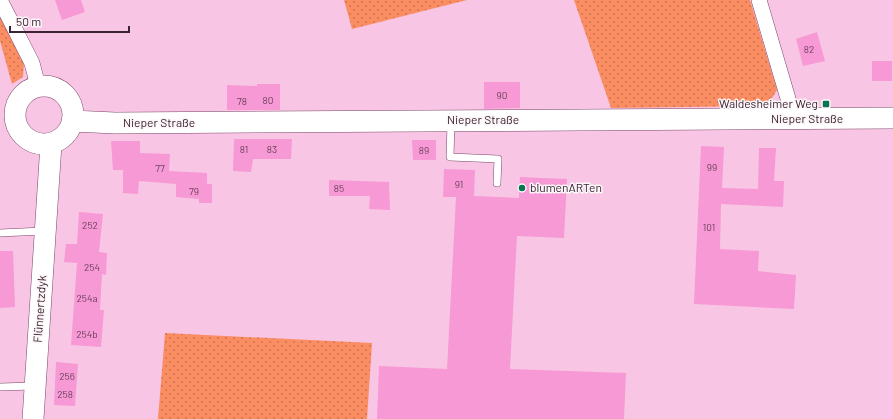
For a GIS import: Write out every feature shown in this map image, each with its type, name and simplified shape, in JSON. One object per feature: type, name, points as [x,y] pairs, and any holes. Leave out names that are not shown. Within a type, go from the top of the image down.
[{"type":"main road","points":[[38,86],[54,88],[67,98],[73,113],[72,121],[70,129],[65,136],[51,144],[42,145],[25,139],[19,132],[8,124],[14,114],[16,104],[21,96],[38,86]]},
{"type":"main road","name":"Nieper Straße","points":[[72,121],[83,123],[115,123],[893,118]]},
{"type":"main road","name":"Flünnertzdyk","points":[[33,419],[51,144]]},
{"type":"street","points":[[0,0],[32,63],[38,86]]},
{"type":"street","points":[[759,0],[794,119]]},
{"type":"lane","points":[[451,120],[450,157],[498,159],[497,183]]},
{"type":"lane","points":[[0,234],[45,231]]},
{"type":"lane","points":[[0,387],[35,386]]},
{"type":"shaded area","points":[[344,0],[467,0],[352,29]]},
{"type":"shaded area","points":[[574,0],[750,0],[777,90],[772,98],[761,106],[611,108]]},
{"type":"shaded area","points":[[0,16],[24,62],[23,77],[12,84],[0,41]]},
{"type":"shaded area","points":[[165,333],[372,343],[367,419],[158,419]]},
{"type":"building","points":[[55,0],[81,0],[85,12],[62,20]]},
{"type":"building","points":[[817,32],[825,61],[803,66],[796,39]]},
{"type":"building","points":[[872,61],[892,61],[892,81],[872,81]]},
{"type":"building","points":[[484,82],[520,82],[520,108],[484,109]]},
{"type":"building","points":[[257,84],[280,84],[280,110],[227,110],[227,85],[257,86]]},
{"type":"building","points":[[234,139],[292,139],[291,159],[253,159],[251,172],[233,171]]},
{"type":"building","points":[[412,140],[436,140],[436,160],[413,160]]},
{"type":"building","points":[[111,141],[140,141],[140,153],[170,154],[169,171],[207,173],[207,184],[212,184],[212,203],[199,203],[199,199],[176,197],[176,184],[139,181],[138,194],[123,193],[123,170],[113,170]]},
{"type":"building","points":[[701,146],[724,147],[722,188],[758,189],[759,148],[776,148],[774,181],[784,181],[783,207],[721,204],[720,249],[759,251],[758,271],[796,275],[794,309],[694,304]]},
{"type":"building","points":[[444,169],[475,170],[474,196],[519,198],[520,177],[567,179],[564,238],[517,236],[510,369],[626,373],[624,419],[377,419],[379,366],[447,369],[456,197],[443,197]]},
{"type":"building","points":[[329,180],[389,182],[390,210],[369,209],[370,196],[329,196]]},
{"type":"building","points":[[79,212],[103,214],[99,252],[107,253],[106,275],[102,274],[100,310],[104,310],[101,347],[71,345],[77,263],[64,262],[66,244],[77,244]]},
{"type":"building","points":[[0,251],[13,251],[15,307],[0,308]]},
{"type":"building","points":[[56,362],[78,364],[75,406],[54,405]]},
{"type":"place","name":"Waldesheimer Weg","points":[[826,104]]},
{"type":"place","name":"blumenARTen","points":[[522,188]]}]
